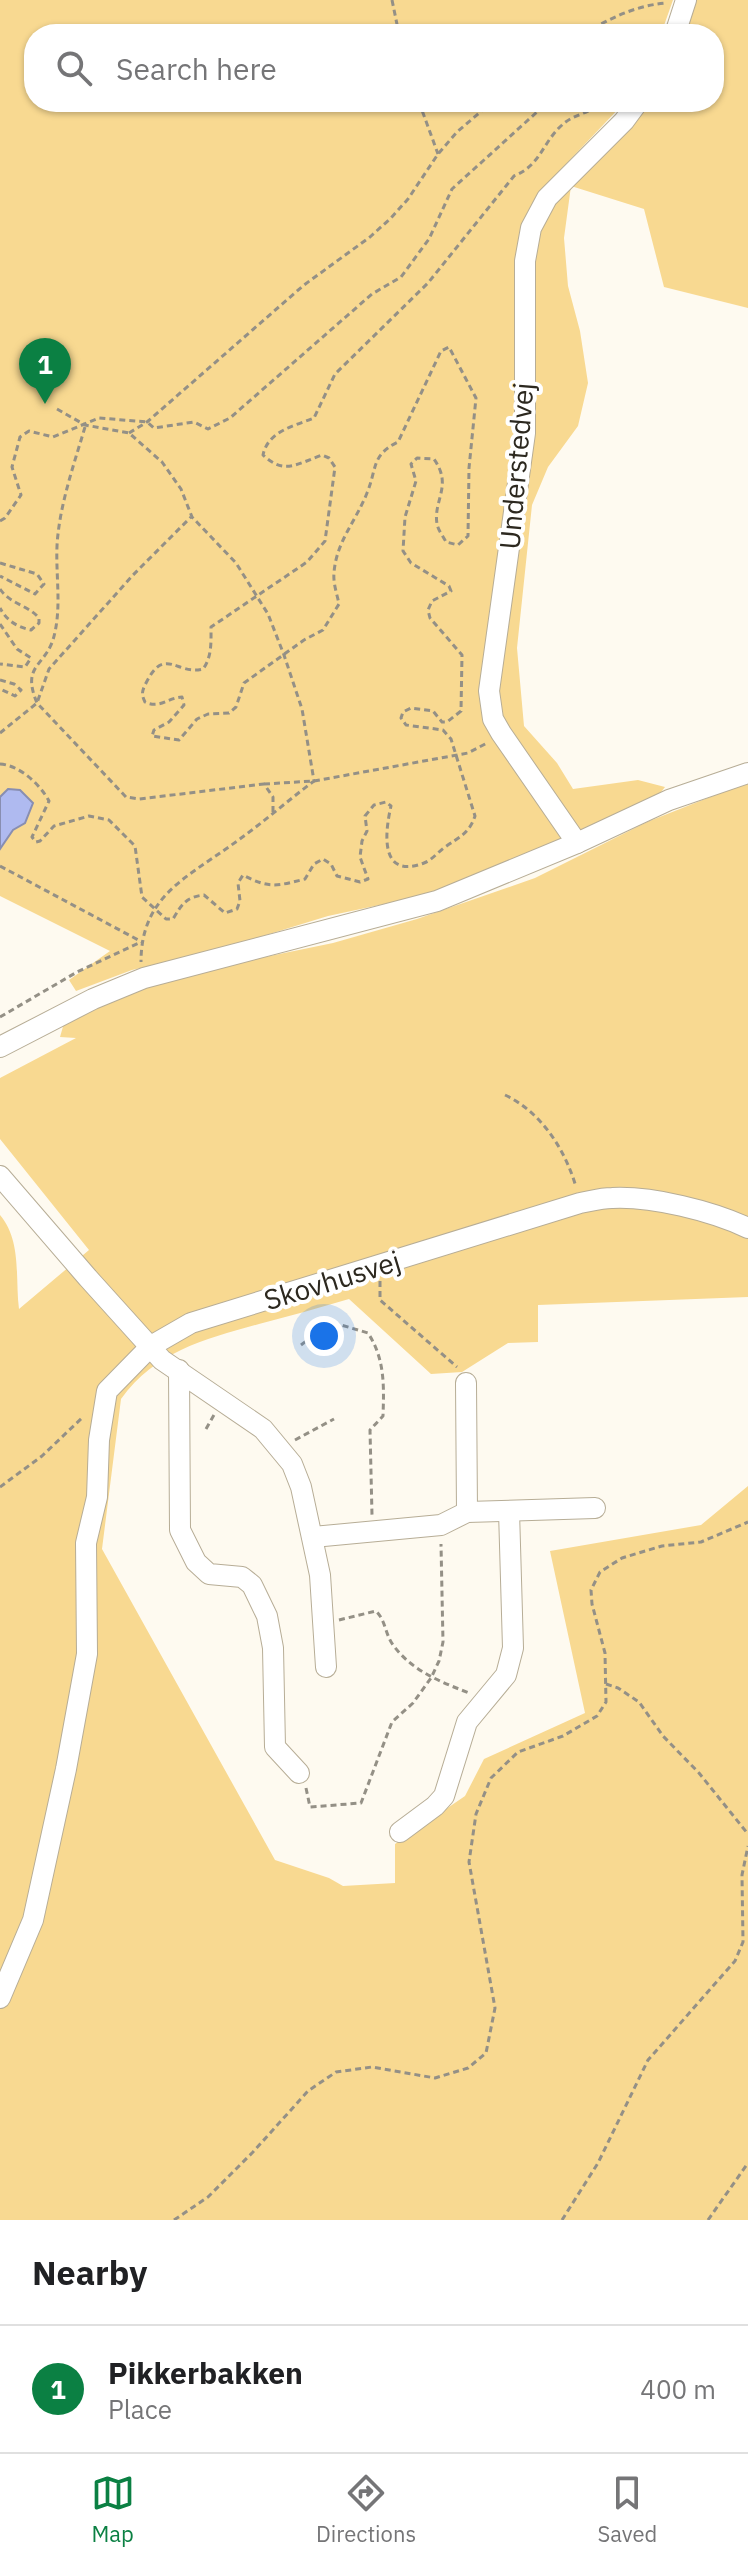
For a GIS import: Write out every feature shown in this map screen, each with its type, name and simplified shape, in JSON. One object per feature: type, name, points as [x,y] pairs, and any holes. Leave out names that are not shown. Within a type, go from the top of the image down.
[{"type":"street","points":[[678,24],[686,1]]},
{"type":"street","name":"Understedvej","points":[[577,843],[501,733],[493,719],[489,691],[525,433],[525,261],[531,228],[547,198],[631,112]]},
{"type":"street","points":[[0,1047],[93,999],[144,978],[437,901],[577,843],[669,800],[748,773]]},
{"type":"street","points":[[0,1176],[88,1278],[164,1359],[263,1429],[292,1464],[301,1487],[320,1575],[326,1667]]},
{"type":"street","name":"Skovhusvej","points":[[107,1391],[164,1359],[191,1323],[580,1203],[612,1198],[658,1202],[744,1226]]},
{"type":"street","points":[[164,1359],[180,1530],[196,1562],[209,1574],[242,1577],[257,1594],[272,1635],[275,1747],[299,1773]]},
{"type":"street","points":[[464,1378],[467,1512]]},
{"type":"street","points":[[0,1998],[33,1920],[87,1654],[86,1543],[97,1497],[99,1440],[107,1391]]},
{"type":"street","points":[[313,1537],[441,1525],[467,1512],[595,1508]]},
{"type":"street","points":[[400,1832],[444,1796],[467,1722],[506,1675],[513,1648],[509,1511]]},
{"type":"path","points":[[392,0],[397,24]]},
{"type":"path","points":[[604,24],[635,8],[686,1]]},
{"type":"path","points":[[423,112],[438,154]]},
{"type":"path","points":[[129,433],[147,422],[304,285],[381,228],[408,199],[438,154],[480,112]]},
{"type":"path","points":[[0,521],[21,495],[12,467],[20,437],[29,431],[53,437],[99,418],[147,422],[154,428],[194,422],[208,429],[230,418],[372,294],[401,277],[429,239],[452,189],[537,112]]},
{"type":"path","points":[[0,764],[11,765],[43,790],[49,801],[32,837],[36,842],[54,826],[89,816],[109,820],[126,835],[135,846],[142,897],[166,919],[173,919],[191,897],[204,895],[225,913],[237,909],[240,901],[238,883],[243,875],[272,887],[305,879],[314,864],[323,859],[331,864],[337,876],[360,882],[368,879],[360,857],[367,831],[365,816],[374,805],[386,802],[391,806],[385,834],[387,851],[393,861],[404,866],[426,863],[462,837],[475,816],[451,739],[443,730],[406,725],[401,718],[403,712],[411,708],[433,711],[442,722],[447,722],[461,711],[462,655],[430,618],[428,610],[432,601],[451,591],[449,586],[411,563],[403,551],[405,517],[416,481],[411,464],[417,458],[434,459],[440,468],[443,495],[437,510],[437,526],[446,542],[458,545],[468,536],[469,468],[476,398],[449,347],[441,351],[398,442],[386,448],[376,460],[367,493],[341,540],[333,575],[339,604],[323,630],[244,683],[236,707],[229,713],[208,714],[197,719],[179,740],[152,736],[154,730],[169,722],[184,705],[182,697],[160,705],[145,702],[142,690],[153,669],[163,663],[180,664],[190,671],[203,669],[211,646],[211,627],[307,562],[325,541],[335,467],[329,458],[322,455],[288,468],[273,464],[263,455],[265,446],[275,434],[314,418],[335,374],[428,283],[514,176],[529,170],[562,125],[589,112]]},
{"type":"path","points":[[57,409],[85,425],[129,433],[162,462],[181,489],[192,517],[236,563],[268,614],[284,655],[302,709],[314,781]]},
{"type":"path","points":[[85,425],[58,533],[56,629],[51,649],[31,675],[30,684],[37,703],[126,797],[139,799],[314,781],[454,756],[479,749],[501,733]]},
{"type":"path","points":[[0,733],[37,703],[49,669],[133,575],[192,517]]},
{"type":"path","points":[[0,563],[37,574],[44,584],[35,594],[0,576]]},
{"type":"path","points":[[0,589],[4,595],[34,612],[39,623],[31,630],[18,627],[4,616],[0,608]]},
{"type":"path","points":[[0,624],[17,649],[31,658],[25,667],[0,664]]},
{"type":"path","points":[[0,680],[14,684],[21,690],[15,696],[0,689]]},
{"type":"path","points":[[144,978],[142,942],[153,909],[192,870],[232,845],[314,781]]},
{"type":"path","points":[[264,784],[273,797],[273,812]]},
{"type":"path","points":[[0,866],[142,942]]},
{"type":"path","points":[[0,1017],[77,972],[142,942]]},
{"type":"path","points":[[505,1095],[522,1102],[560,1147],[570,1167],[580,1203]]},
{"type":"path","points":[[379,1266],[380,1300],[464,1378]]},
{"type":"path","points":[[301,1345],[331,1322],[368,1333],[378,1349],[384,1377],[383,1416],[370,1430],[372,1531]]},
{"type":"path","points":[[0,1487],[42,1456],[107,1391]]},
{"type":"path","points":[[279,1448],[334,1419]]},
{"type":"path","points":[[174,2220],[208,2197],[308,2091],[336,2072],[372,2067],[435,2078],[468,2068],[486,2053],[495,2008],[469,1862],[476,1814],[491,1778],[518,1752],[563,1736],[597,1716],[606,1702],[605,1653],[591,1590],[600,1572],[622,1558],[662,1546],[701,1542],[748,1522]]},
{"type":"path","points":[[299,1773],[310,1807],[361,1803],[392,1722],[413,1703],[431,1678],[443,1642],[441,1525]]},
{"type":"path","points":[[324,1625],[376,1611],[383,1618],[390,1642],[411,1664],[431,1678],[486,1700]]},
{"type":"path","points":[[606,1684],[639,1702],[663,1736],[699,1773],[748,1834]]},
{"type":"path","points":[[562,2220],[598,2163],[648,2060],[735,1961],[743,1942],[742,1875],[748,1846]]},
{"type":"path","points":[[708,2220],[748,2163]]},
{"type":"shaded area","points":[[0,0],[673,0],[665,24],[24,24],[24,112],[615,112],[544,187],[635,112],[724,112],[724,24],[687,24],[695,0],[748,0],[748,308],[664,287],[644,209],[571,186],[564,238],[568,286],[580,331],[588,383],[578,426],[548,467],[532,505],[517,648],[524,726],[557,763],[573,789],[638,780],[665,787],[655,800],[525,858],[417,897],[328,916],[217,950],[132,970],[76,991],[69,980],[110,951],[0,896]]},
{"type":"shaded area","points":[[748,782],[748,1297],[538,1305],[538,1342],[508,1343],[462,1372],[431,1374],[349,1299],[183,1349],[150,1369],[121,1399],[102,1549],[275,1860],[329,1878],[343,1886],[395,1883],[395,1844],[465,1796],[484,1759],[585,1713],[550,1551],[701,1525],[748,1486],[748,2220],[0,2220],[0,1215],[15,1248],[19,1309],[89,1250],[0,1139],[0,1078],[76,1038],[60,1037],[64,1023],[149,984],[333,943],[417,919],[535,878],[647,822]]},
{"type":"water","points":[[8,789],[20,790],[33,803],[25,823],[13,830],[0,849],[0,797]]},
{"type":"place","name":"Pikkerbakken","points":[[45,404]]}]
